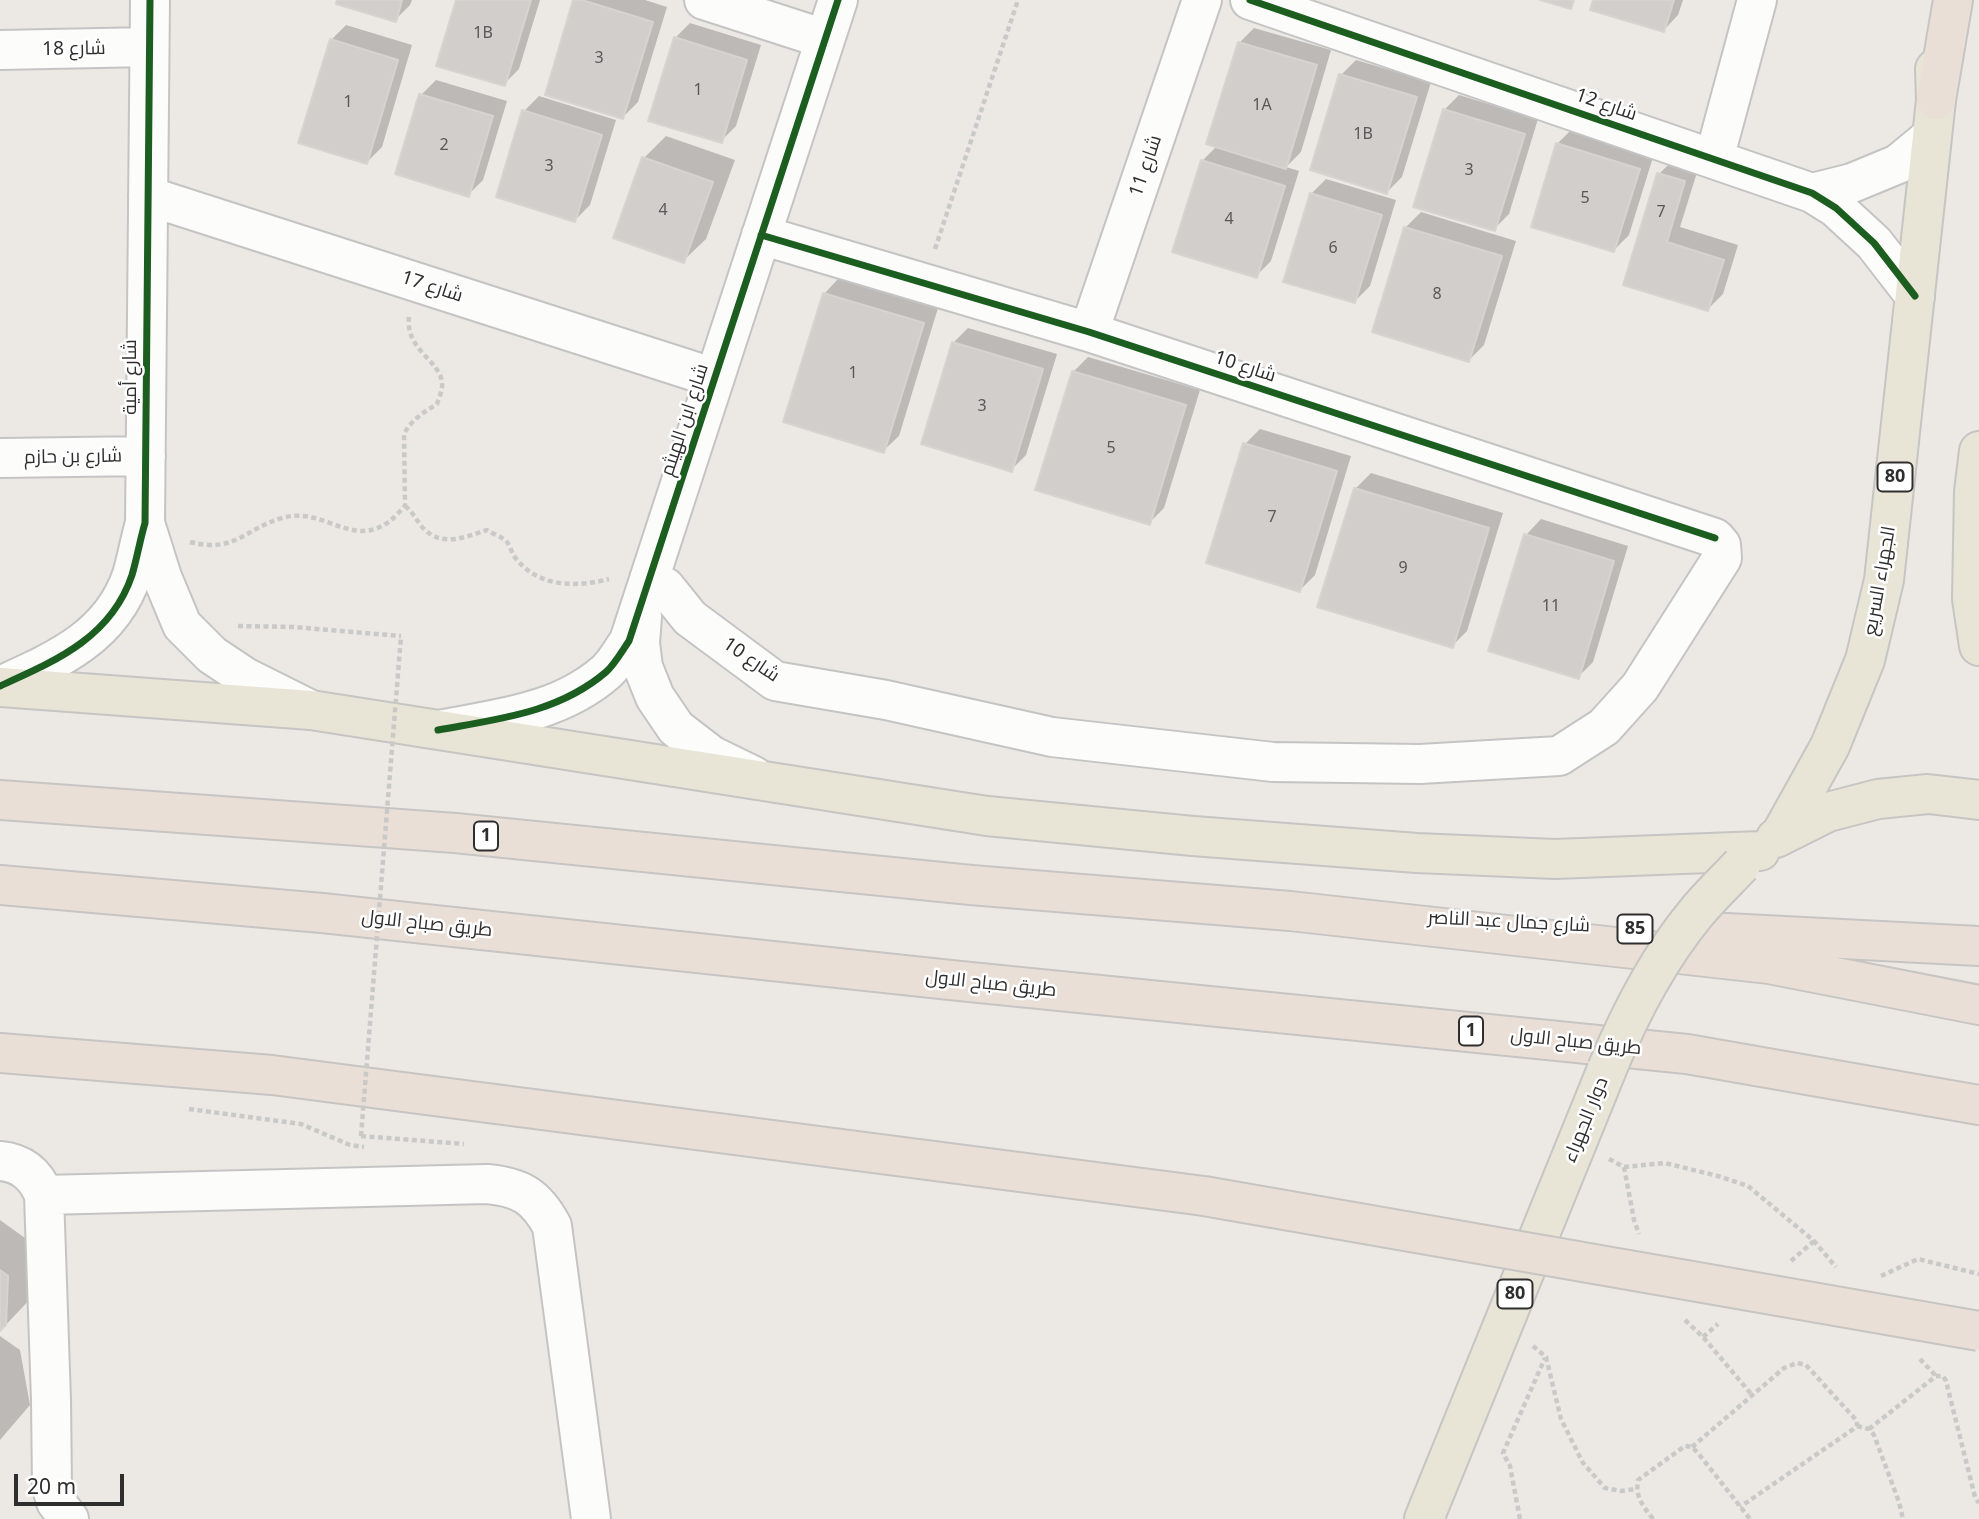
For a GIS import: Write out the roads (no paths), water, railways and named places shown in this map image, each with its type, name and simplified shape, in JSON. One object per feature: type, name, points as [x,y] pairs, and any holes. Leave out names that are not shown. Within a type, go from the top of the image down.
[{"type":"highway","name":"الجهراء السريع","points":[[1934,118],[1953,0]]},
{"type":"highway","name":"1","points":[[0,800],[455,833],[971,885],[1290,911],[1769,964],[1979,1004]]},
{"type":"highway","name":"طريق صباح الاول","points":[[0,885],[322,913],[946,980],[1687,1054],[1979,1105]]},
{"type":"highway","name":"شارع جمال عبد الناصر","points":[[1290,911],[1979,946]]},
{"type":"highway","points":[[0,1053],[272,1075],[1204,1196],[1979,1331]]},
{"type":"main road","name":"الجهراء السريع","points":[[1761,850],[1830,746],[1866,660],[1884,580],[1934,118],[1934,0]]},
{"type":"main road","points":[[1979,451],[1974,492],[1972,599],[1979,646]]},
{"type":"main road","points":[[0,686],[311,710],[987,816],[1193,836],[1417,853],[1556,859],[1761,850]]},
{"type":"main road","name":"دوار الجهراء","points":[[1424,1519],[1625,1025],[1657,967],[1696,914],[1761,850],[1828,812],[1878,799],[1928,794],[1979,800]]},
{"type":"street","name":"شارع أمية","points":[[0,686],[55,661],[87,639],[113,612],[131,577],[145,523],[150,0]]},
{"type":"street","points":[[704,0],[825,39]]},
{"type":"street","name":"شارع ابن الهيثم","points":[[438,730],[523,714],[572,695],[608,670],[629,641],[838,0]]},
{"type":"street","name":"شارع 11","points":[[1089,332],[1202,0]]},
{"type":"street","name":"شارع 12","points":[[1250,0],[1812,193],[1836,208],[1874,243],[1915,296]]},
{"type":"street","points":[[1714,159],[1757,0]]},
{"type":"street","name":"شارع 18","points":[[0,50],[149,47]]},
{"type":"street","points":[[1812,193],[1852,183],[1898,164],[1934,118]]},
{"type":"street","name":"شارع 17","points":[[148,196],[715,378]]},
{"type":"street","name":"شارع 10","points":[[647,588],[665,587],[690,618],[775,681],[886,700],[1052,737],[1273,762],[1420,764],[1559,756],[1604,727],[1640,687],[1722,558],[1721,545],[1715,538],[1089,332],[761,235]]},
{"type":"street","name":"شارع بن حازم","points":[[0,458],[146,456]]},
{"type":"street","name":"شارع أمية","points":[[145,523],[162,577],[182,625],[212,654],[245,677],[311,710]]},
{"type":"street","name":"شارع ابن الهيثم","points":[[647,588],[640,643],[643,667],[655,697],[676,728],[711,755],[766,782]]},
{"type":"street","points":[[0,1161],[20,1166],[31,1173],[40,1184],[44,1195],[52,1488],[56,1502],[69,1519]]},
{"type":"street","points":[[44,1195],[486,1184],[505,1185],[521,1191],[534,1200],[552,1226],[591,1519]]}]
